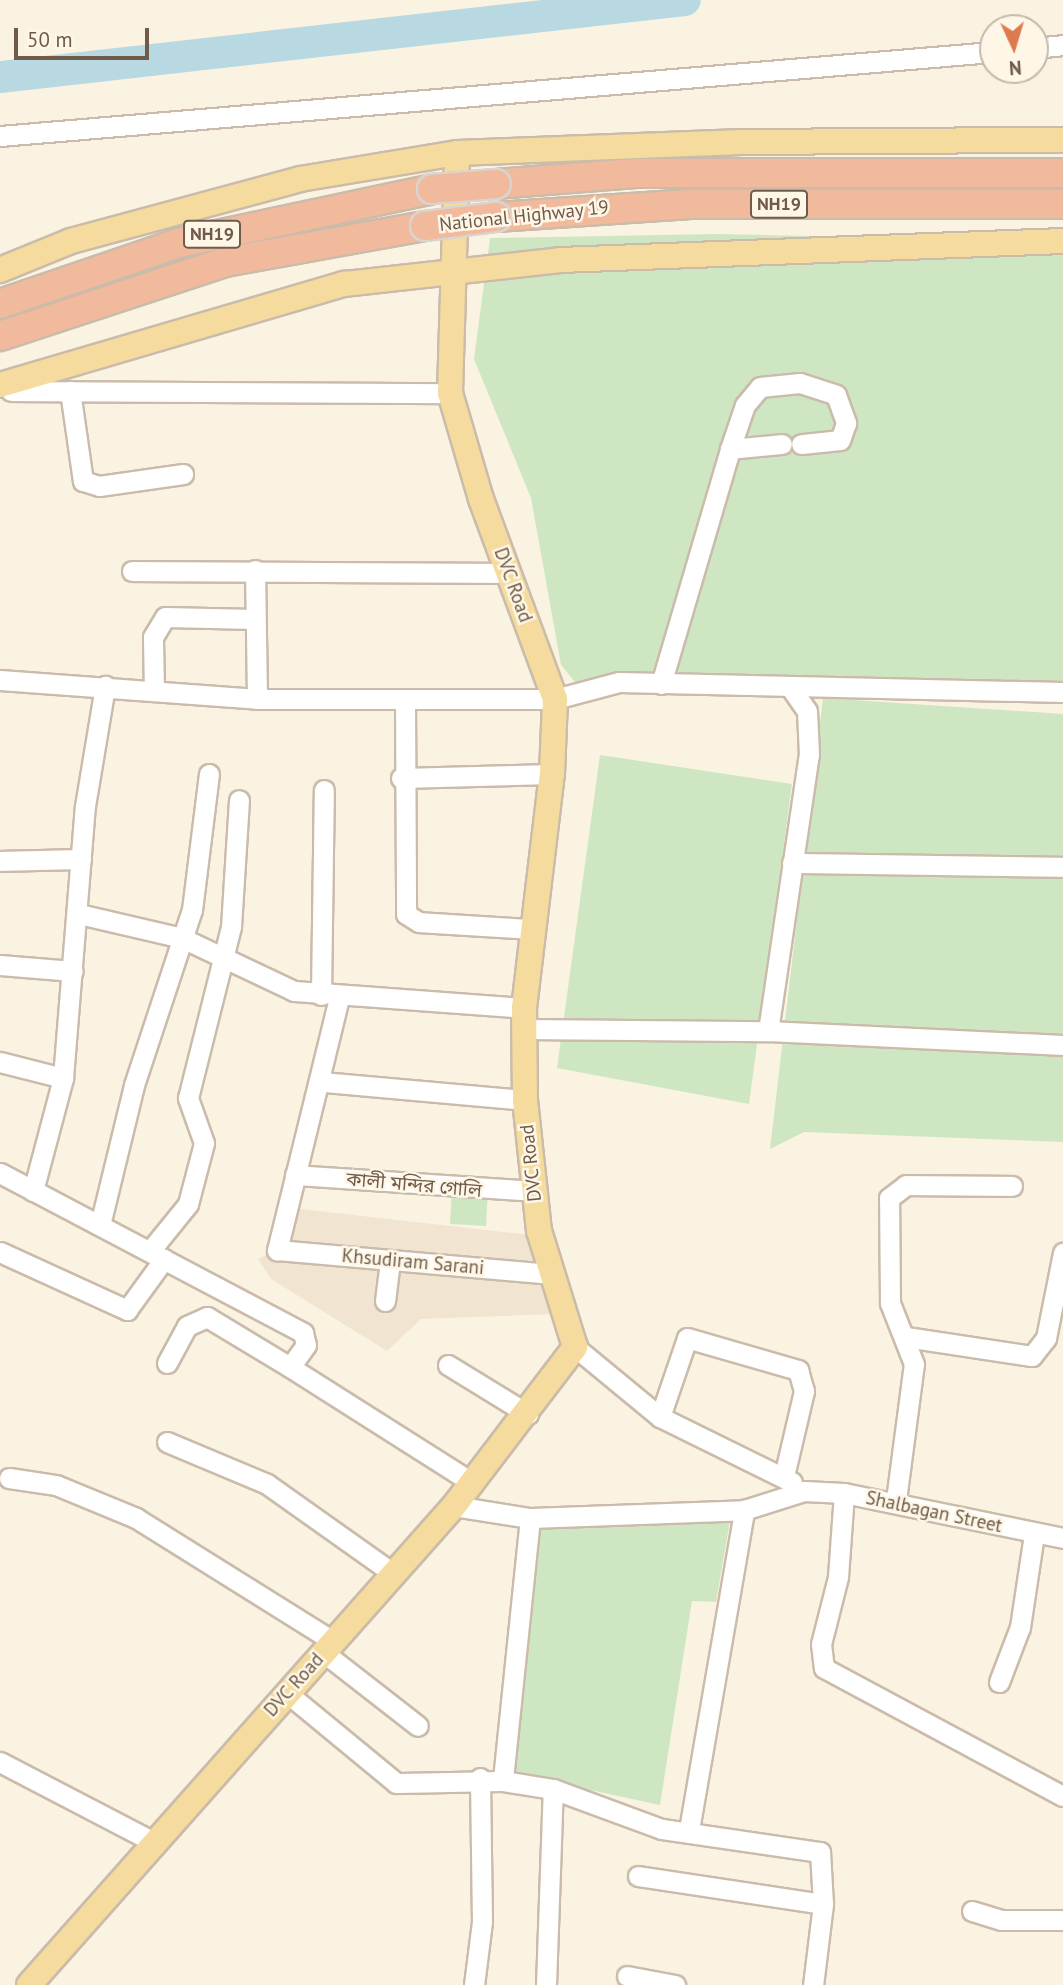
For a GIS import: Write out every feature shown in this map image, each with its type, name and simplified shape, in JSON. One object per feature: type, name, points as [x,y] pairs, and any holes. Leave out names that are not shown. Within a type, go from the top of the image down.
[{"type":"highway","name":"NH19","points":[[0,304],[178,243],[432,189],[636,173],[1063,173]]},
{"type":"highway","name":"National Highway 19","points":[[0,336],[225,262],[496,216],[691,204],[1063,204]]},
{"type":"main road","points":[[0,270],[71,241],[300,178],[457,153],[743,142],[1063,140]]},
{"type":"main road","name":"DVC Road","points":[[29,1985],[153,1842],[454,1506],[528,1414],[575,1347],[550,1274],[533,1191],[525,1100],[524,1019],[531,929],[552,774],[555,699],[508,573],[450,393],[451,272],[457,153]]},
{"type":"main road","points":[[6,388],[344,284],[451,272],[814,246],[1063,241]]},
{"type":"street","points":[[0,136],[979,53]]},
{"type":"street","points":[[662,684],[730,449],[745,405],[760,387],[779,382],[825,387],[843,409],[840,440],[730,449]]},
{"type":"street","points":[[6,388],[70,391],[450,393]]},
{"type":"street","points":[[70,391],[83,481],[99,486],[183,474]]},
{"type":"street","points":[[255,570],[257,699]]},
{"type":"street","points":[[132,571],[508,573]]},
{"type":"street","points":[[154,691],[153,637],[165,617],[256,619]]},
{"type":"street","points":[[0,680],[257,699],[555,699],[619,681],[790,687],[921,684],[1063,692]]},
{"type":"street","points":[[33,1191],[63,1078],[82,859],[105,686]]},
{"type":"street","points":[[768,1031],[810,730],[807,710],[790,687]]},
{"type":"street","points":[[405,700],[401,778],[406,914],[419,922],[531,929]]},
{"type":"street","points":[[100,1225],[134,1085],[182,938],[200,872],[209,774]]},
{"type":"street","points":[[401,778],[552,774]]},
{"type":"street","points":[[295,1175],[323,1082],[330,996],[324,790]]},
{"type":"street","points":[[0,1252],[127,1310],[181,1216],[201,1155],[204,1135],[191,1118],[188,1098],[223,961],[236,888],[239,800]]},
{"type":"street","points":[[0,861],[82,859]]},
{"type":"street","points":[[792,863],[1063,867]]},
{"type":"street","points":[[79,914],[182,938],[223,961],[284,987],[330,996],[524,1019],[1063,1045]]},
{"type":"street","points":[[0,965],[73,971]]},
{"type":"street","points":[[0,1062],[63,1078]]},
{"type":"street","points":[[323,1082],[525,1100]]},
{"type":"street","points":[[0,1173],[303,1333],[306,1345],[290,1367]]},
{"type":"street","name":"কালী মন্দির গোলি","points":[[295,1175],[533,1191]]},
{"type":"street","name":"Khsudiram Sarani","points":[[295,1175],[277,1250],[550,1274]]},
{"type":"street","points":[[896,1500],[914,1364],[906,1337],[895,1322],[888,1279],[895,1189],[1012,1186]]},
{"type":"street","points":[[906,1337],[1032,1356],[1046,1338],[1063,1253]]},
{"type":"street","points":[[385,1301],[390,1261]]},
{"type":"street","points":[[167,1363],[187,1326],[207,1317],[473,1483]]},
{"type":"street","points":[[660,1417],[687,1338],[798,1370],[804,1391],[784,1476]]},
{"type":"street","points":[[575,1347],[660,1417],[784,1476],[804,1491]]},
{"type":"street","points":[[447,1365],[528,1414]]},
{"type":"street","points":[[167,1442],[267,1484],[394,1574]]},
{"type":"street","points":[[9,1478],[56,1485],[136,1518],[328,1647],[418,1726]]},
{"type":"street","points":[[454,1506],[530,1518],[744,1510],[804,1491]]},
{"type":"street","name":"Shalbagan Street","points":[[804,1491],[896,1500],[1034,1534],[1063,1538]]},
{"type":"street","points":[[844,1493],[838,1577],[821,1644],[824,1668],[1063,1796]]},
{"type":"street","points":[[689,1830],[744,1510]]},
{"type":"street","points":[[503,1781],[530,1518]]},
{"type":"street","points":[[999,1682],[1020,1627],[1034,1534]]},
{"type":"street","points":[[287,1693],[396,1783],[480,1778],[553,1789],[662,1829],[689,1830],[820,1852],[823,1904],[813,1985]]},
{"type":"street","points":[[0,1762],[153,1842]]},
{"type":"street","points":[[474,1985],[482,1922],[480,1778]]},
{"type":"street","points":[[545,1985],[553,1789]]},
{"type":"street","points":[[638,1876],[823,1904]]},
{"type":"street","points":[[972,1911],[1002,1920],[1063,1920]]},
{"type":"street","points":[[627,1976],[675,1985]]},
{"type":"shaded area","points":[[292,1208],[531,1235],[557,1314],[421,1319],[387,1351],[271,1279],[258,1259],[282,1246]]},
{"type":"green space","points":[[715,234],[1063,241],[1063,686],[921,679],[580,688],[561,665],[531,498],[474,359],[490,238]]},
{"type":"green space","points":[[823,698],[1063,714],[1063,1142],[804,1132],[770,1149]]},
{"type":"green space","points":[[600,755],[792,784],[749,1104],[557,1068]]},
{"type":"green space","points":[[452,1189],[488,1191],[486,1226],[450,1224]]},
{"type":"green space","points":[[730,1521],[716,1602],[692,1601],[660,1805],[511,1773],[539,1525]]},
{"type":"waterway","points":[[0,77],[685,0]]}]
